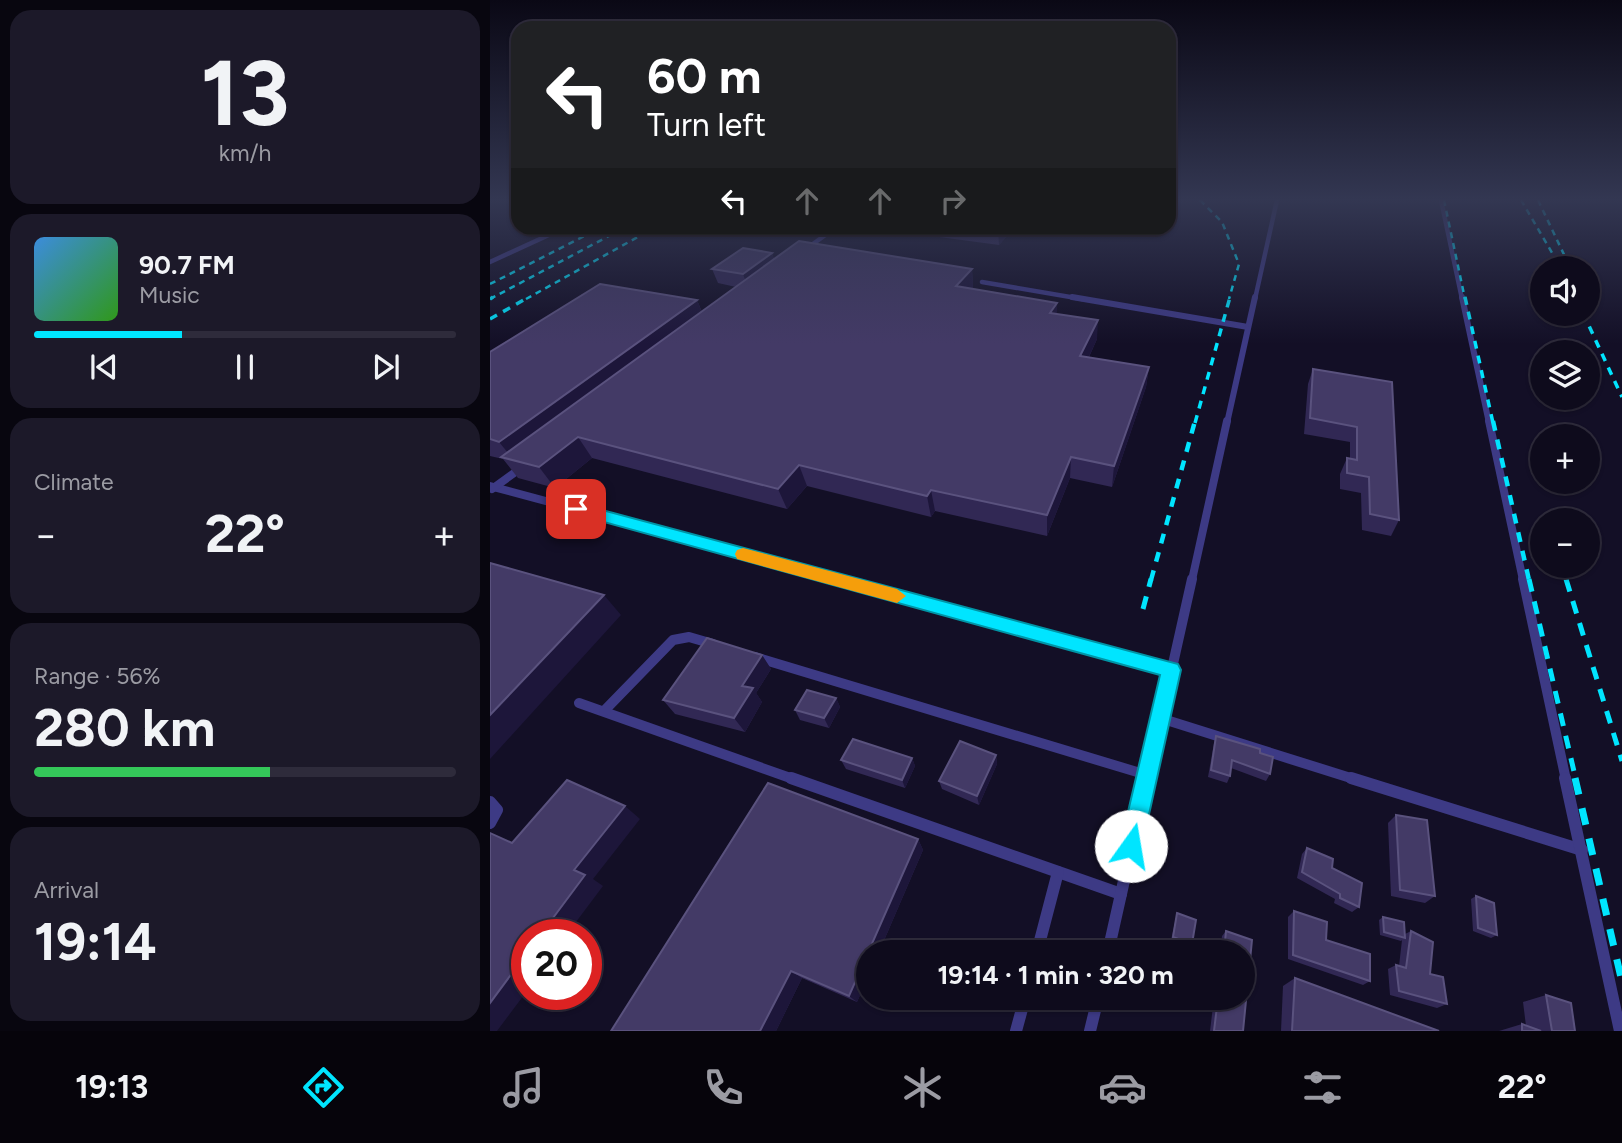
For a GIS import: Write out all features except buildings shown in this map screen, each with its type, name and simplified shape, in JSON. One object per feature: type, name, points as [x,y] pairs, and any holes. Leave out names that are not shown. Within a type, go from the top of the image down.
[{"type":"lane","points":[[490,262],[520,248]]},
{"type":"lane","points":[[797,257],[809,248]]},
{"type":"lane","points":[[1111,940],[1266,248]]},
{"type":"lane","points":[[1451,248],[1620,1031]]},
{"type":"lane","points":[[982,282],[1248,327]]},
{"type":"lane","points":[[492,488],[528,463]]},
{"type":"lane","points":[[492,488],[1171,670]]},
{"type":"lane","points":[[604,711],[673,640],[689,637],[728,649]]},
{"type":"lane","points":[[741,652],[1147,775]]},
{"type":"lane","points":[[579,703],[1121,894]]},
{"type":"lane","points":[[1160,718],[1582,850]]},
{"type":"lane","points":[[490,802],[497,810],[490,823]]},
{"type":"lane","points":[[1040,940],[1058,872]]},
{"type":"lane","points":[[1016,1031],[1022,1010]]},
{"type":"lane","points":[[1090,1031],[1095,1010]]},
{"type":"railway","points":[[490,284],[560,248]]},
{"type":"railway","points":[[490,299],[586,248]]},
{"type":"railway","points":[[526,299],[618,248]]},
{"type":"railway","points":[[1229,299],[1239,264],[1233,248]]},
{"type":"railway","points":[[1454,248],[1465,299]]},
{"type":"railway","points":[[1549,248],[1554,256]]},
{"type":"railway","points":[[1561,248],[1565,256]]},
{"type":"railway","points":[[490,319],[529,297]]},
{"type":"railway","points":[[1195,423],[1230,297]]},
{"type":"railway","points":[[1465,297],[1493,423]]},
{"type":"railway","points":[[1589,326],[1622,397]]},
{"type":"railway","points":[[1151,580],[1195,421]]},
{"type":"railway","points":[[1493,421],[1529,580]]},
{"type":"railway","points":[[1143,609],[1151,579]]},
{"type":"railway","points":[[1529,579],[1576,780]]},
{"type":"railway","points":[[1566,579],[1622,761]]},
{"type":"railway","points":[[1575,778],[1622,982]]},
{"type":"slow traffic","points":[[743,554],[897,596]]},
{"type":"route","points":[[576,509],[1171,670],[1131,846]]}]
